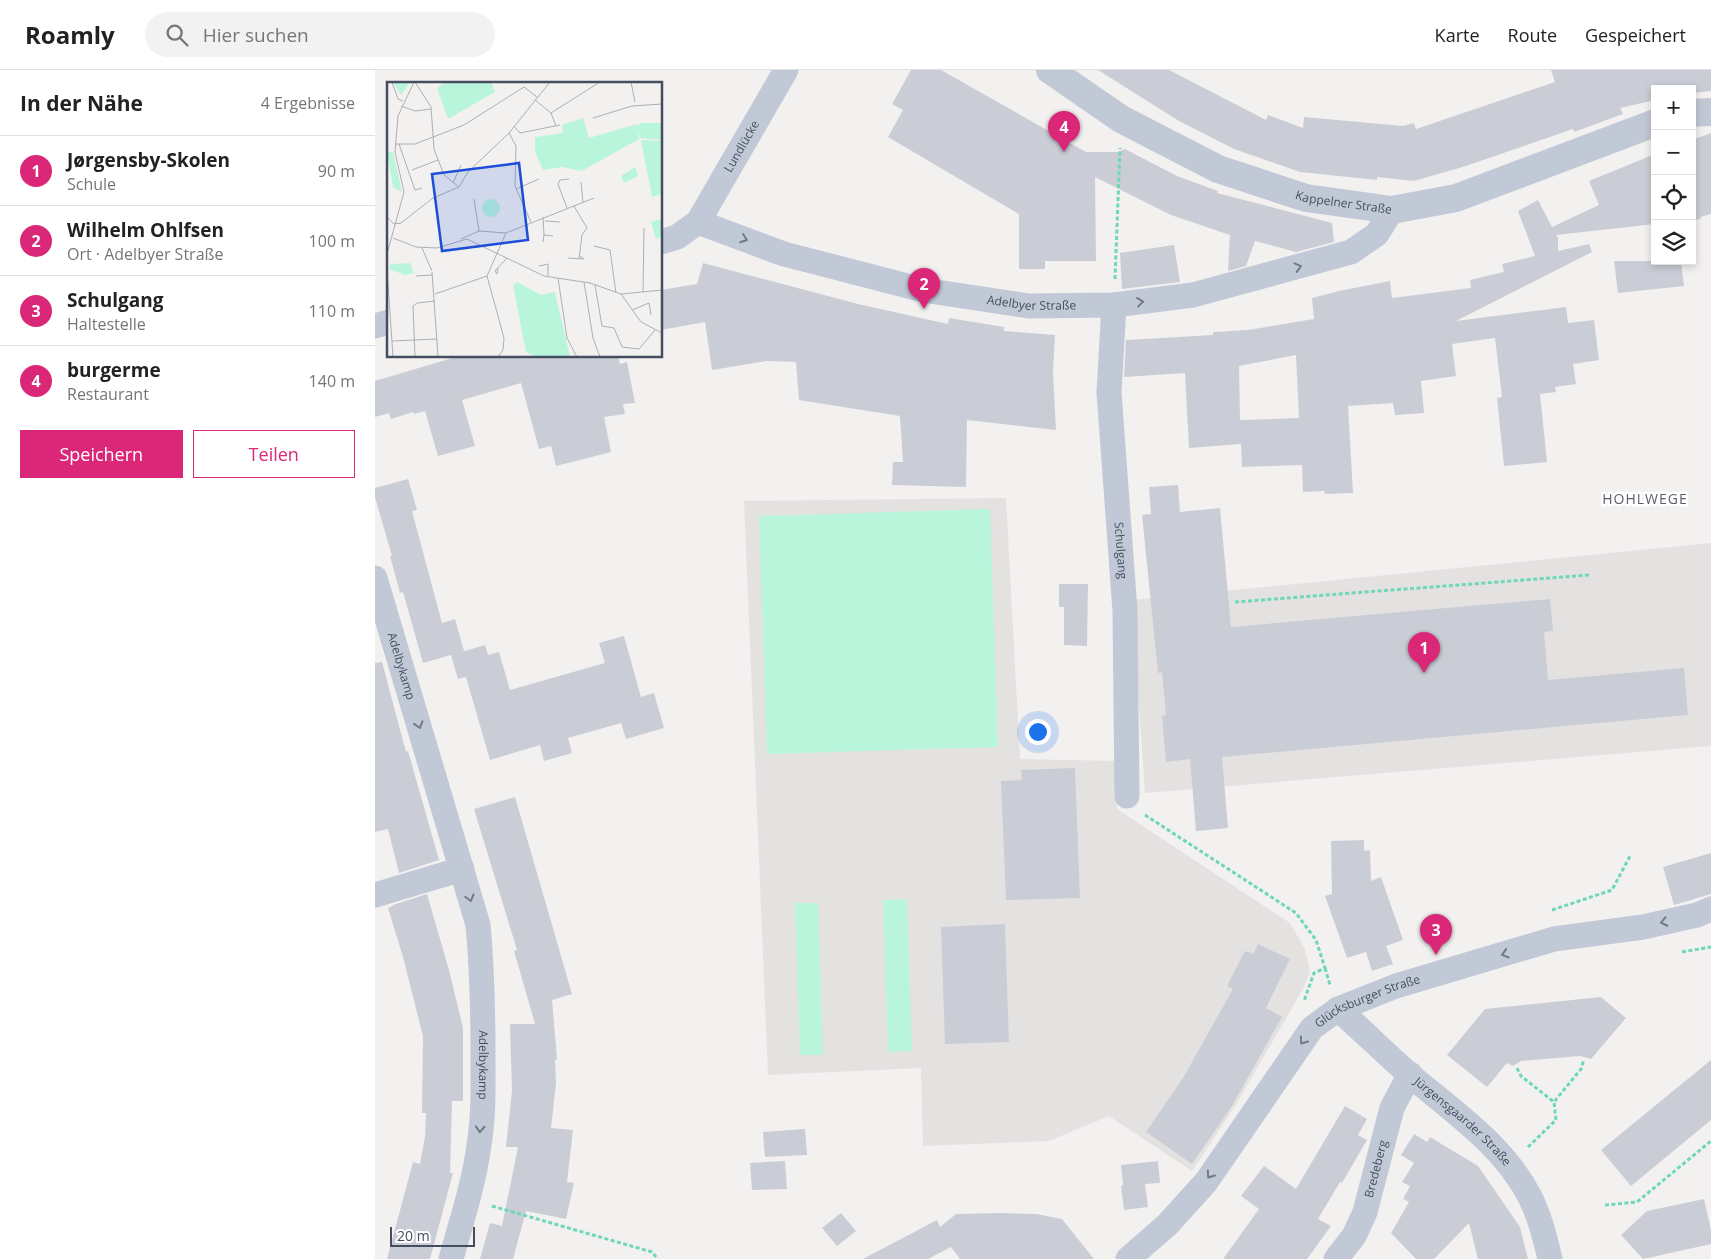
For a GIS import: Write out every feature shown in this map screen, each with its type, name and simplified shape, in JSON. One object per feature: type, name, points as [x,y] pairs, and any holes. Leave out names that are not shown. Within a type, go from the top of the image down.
[{"type":"street","name":"Lundlücke","points":[[698,222],[786,70]]},
{"type":"street","name":"Kappelner Straße","points":[[1050,70],[1121,119],[1218,169],[1306,198],[1392,210],[1456,198],[1651,125]]},
{"type":"street","points":[[1696,113],[1711,112]]},
{"type":"street","name":"Adelbyer Straße","points":[[698,222],[784,254],[923,290],[1029,306],[1114,305],[1193,295],[1351,252],[1377,234],[1392,210]]},
{"type":"street","points":[[663,241],[677,237],[698,222]]},
{"type":"street","name":"Schulgang","points":[[1114,305],[1109,392],[1125,611],[1127,796]]},
{"type":"street","name":"Adelbykamp","points":[[375,578],[478,925],[482,962],[483,1088],[479,1145],[468,1199],[451,1259]]},
{"type":"street","points":[[375,895],[462,869]]},
{"type":"street","name":"Glücksburger Straße","points":[[1128,1259],[1167,1225],[1205,1182],[1312,1028],[1335,999],[1397,986],[1554,939],[1643,927],[1697,915],[1711,909]]},
{"type":"street","name":"Jürgensgaarder Straße","points":[[1335,999],[1409,1074],[1472,1126],[1510,1165],[1533,1204],[1542,1225],[1550,1259]]},
{"type":"street","name":"Bredeberg","points":[[1336,1259],[1354,1236],[1365,1212],[1392,1108],[1409,1074]]},
{"type":"path","points":[[1114,305],[1121,119]]},
{"type":"path","points":[[1235,602],[1589,575]]},
{"type":"path","points":[[1127,796],[1132,806],[1296,913],[1316,940],[1335,999]]},
{"type":"path","points":[[1554,939],[1550,911],[1612,890],[1630,856]]},
{"type":"path","points":[[1682,952],[1711,947]]},
{"type":"path","points":[[1312,1028],[1302,1006],[1314,973],[1325,968]]},
{"type":"path","points":[[1553,1102],[1581,1070],[1584,1059]]},
{"type":"path","points":[[1510,1165],[1556,1120],[1553,1102],[1521,1076],[1517,1068]]},
{"type":"path","points":[[1605,1204],[1637,1202],[1711,1142]]},
{"type":"path","points":[[468,1199],[652,1252],[658,1259]]},
{"type":"shaded area","points":[[1006,498],[1020,759],[1115,761],[1117,809],[1290,923],[1305,949],[1310,972],[1303,989],[1234,1108],[1192,1171],[1109,1116],[1049,1141],[923,1146],[921,1068],[768,1075],[744,501]]},
{"type":"shaded area","points":[[1711,543],[1711,746],[1145,793],[1132,600]]},
{"type":"green space","points":[[990,509],[998,747],[767,754],[759,516]]},
{"type":"green space","points":[[907,899],[912,1051],[888,1052],[883,900]]},
{"type":"green space","points":[[795,903],[818,903],[823,1055],[800,1055]]},
{"type":"building","points":[[911,70],[941,70],[1086,152],[1118,152],[1125,149],[1177,176],[1218,191],[1217,193],[1332,223],[1334,242],[1296,252],[1255,241],[1246,266],[1228,271],[1230,235],[1171,215],[1095,177],[1096,261],[1045,261],[1045,269],[1019,269],[1019,214],[888,137],[903,110],[892,104]]},
{"type":"building","points":[[1098,70],[1169,70],[1266,120],[1268,115],[1303,128],[1304,117],[1403,126],[1414,123],[1416,129],[1555,82],[1551,70],[1711,70],[1711,91],[1696,93],[1696,85],[1651,85],[1651,101],[1620,108],[1623,114],[1574,132],[1573,129],[1466,166],[1414,181],[1377,177],[1377,180],[1300,172],[1234,149],[1179,121]]},
{"type":"building","points":[[1711,133],[1711,214],[1696,220],[1696,175],[1696,139]]},
{"type":"building","points":[[1651,156],[1651,224],[1556,235],[1558,238],[1558,251],[1589,244],[1592,252],[1456,321],[1566,307],[1568,323],[1594,320],[1599,360],[1573,364],[1576,384],[1555,387],[1556,392],[1540,394],[1547,462],[1504,466],[1497,398],[1502,397],[1495,338],[1452,344],[1456,376],[1421,381],[1424,413],[1395,415],[1393,403],[1348,406],[1353,493],[1325,494],[1324,491],[1303,492],[1302,465],[1242,467],[1241,444],[1189,448],[1185,373],[1124,377],[1126,340],[1213,335],[1213,332],[1248,330],[1314,319],[1312,298],[1390,281],[1392,298],[1471,288],[1470,280],[1504,272],[1502,264],[1535,256],[1518,211],[1538,200],[1552,227],[1599,205],[1589,181]],"holes":[[[1296,355],[1299,418],[1240,420],[1239,366]]]},
{"type":"building","points":[[1174,245],[1180,282],[1122,289],[1120,253]]},
{"type":"building","points":[[1614,261],[1651,261],[1651,265],[1681,265],[1684,286],[1618,293]]},
{"type":"building","points":[[703,263],[858,304],[948,324],[949,318],[1004,327],[1004,331],[1055,335],[1053,373],[1056,430],[967,420],[966,487],[892,485],[893,462],[903,462],[900,416],[799,400],[796,362],[767,361],[712,370],[705,322],[663,330],[663,290],[697,284]]},
{"type":"building","points":[[452,358],[618,358],[620,364],[627,362],[635,403],[623,404],[625,414],[604,417],[611,452],[556,466],[551,446],[539,449],[521,383],[462,400],[475,446],[438,456],[425,411],[414,414],[413,412],[391,419],[389,413],[375,417],[375,381]]},
{"type":"building","points":[[408,479],[417,510],[412,511],[442,623],[455,619],[464,651],[458,653],[485,645],[488,655],[499,652],[510,690],[605,663],[599,643],[624,636],[641,697],[654,693],[664,728],[626,739],[621,723],[568,738],[572,753],[544,761],[540,745],[490,760],[466,677],[458,679],[451,655],[423,663],[403,592],[400,593],[390,556],[392,556],[375,497],[375,488]]},
{"type":"building","points":[[1178,485],[1180,512],[1220,508],[1231,627],[1550,599],[1553,631],[1544,632],[1548,680],[1684,668],[1688,715],[1222,757],[1228,828],[1196,831],[1190,759],[1166,762],[1162,716],[1166,715],[1162,672],[1158,673],[1142,515],[1151,514],[1149,487]]},
{"type":"building","points":[[1059,584],[1088,584],[1087,646],[1064,645],[1064,607],[1059,607]]},
{"type":"building","points":[[382,662],[406,752],[408,751],[439,860],[399,873],[388,829],[375,832],[375,663]]},
{"type":"building","points":[[1075,768],[1080,898],[1006,900],[1001,781],[1022,780],[1021,770]]},
{"type":"building","points":[[515,797],[572,994],[552,1000],[557,1059],[555,1060],[556,1083],[551,1128],[573,1130],[567,1182],[574,1183],[566,1219],[526,1211],[513,1259],[480,1259],[490,1223],[502,1226],[518,1147],[506,1147],[512,1091],[510,1024],[535,1024],[514,951],[517,950],[474,809]]},
{"type":"building","points":[[1364,840],[1364,851],[1370,850],[1371,881],[1381,877],[1403,940],[1386,946],[1393,964],[1372,971],[1366,952],[1347,958],[1325,896],[1332,894],[1331,841]]},
{"type":"building","points":[[1711,853],[1711,894],[1674,905],[1663,867]]},
{"type":"building","points":[[427,894],[449,970],[463,1028],[463,1101],[452,1101],[450,1173],[453,1173],[430,1259],[387,1259],[413,1162],[420,1164],[425,1137],[426,1113],[422,1113],[423,1036],[403,957],[388,908]]},
{"type":"building","points":[[1005,924],[1009,1042],[945,1044],[941,927]]},
{"type":"building","points":[[1258,944],[1290,959],[1266,1008],[1282,1017],[1232,1106],[1192,1164],[1146,1132],[1183,1078],[1233,989],[1227,986],[1245,951],[1253,954]]},
{"type":"building","points":[[1601,997],[1626,1018],[1591,1059],[1580,1056],[1521,1061],[1513,1066],[1507,1063],[1487,1087],[1447,1055],[1485,1009]]},
{"type":"building","points":[[1711,1060],[1711,1120],[1631,1186],[1601,1150]]},
{"type":"building","points":[[1345,1106],[1367,1119],[1358,1135],[1367,1140],[1318,1219],[1331,1226],[1307,1259],[1223,1259],[1259,1209],[1241,1196],[1264,1166],[1296,1189]]},
{"type":"building","points":[[805,1129],[807,1155],[765,1157],[763,1132]]},
{"type":"building","points":[[1414,1134],[1427,1142],[1430,1137],[1478,1166],[1520,1227],[1528,1259],[1478,1259],[1469,1223],[1434,1259],[1416,1259],[1391,1233],[1409,1202],[1403,1199],[1410,1186],[1402,1182],[1414,1163],[1401,1155]]},
{"type":"building","points":[[785,1161],[787,1189],[752,1190],[750,1163]]},
{"type":"building","points":[[1158,1161],[1160,1183],[1145,1184],[1148,1207],[1124,1210],[1121,1165]]},
{"type":"building","points":[[1704,1199],[1711,1230],[1711,1244],[1643,1259],[1621,1235],[1647,1211]]},
{"type":"building","points":[[841,1213],[856,1231],[837,1246],[822,1228]]},
{"type":"building","points":[[956,1214],[1036,1214],[1062,1219],[1094,1259],[960,1259],[951,1247],[928,1259],[863,1259],[937,1220],[940,1227]]},
{"type":"place","name":"burgerme","points":[[1064,152]]},
{"type":"place","name":"Wilhelm Ohlfsen","points":[[924,309]]},
{"type":"place","name":"Jørgensby-Skolen","points":[[1424,673]]},
{"type":"place","name":"Schulgang","points":[[1436,955]]},
{"type":"district","name":"HOHLWEGE","points":[[1645,499]]}]
